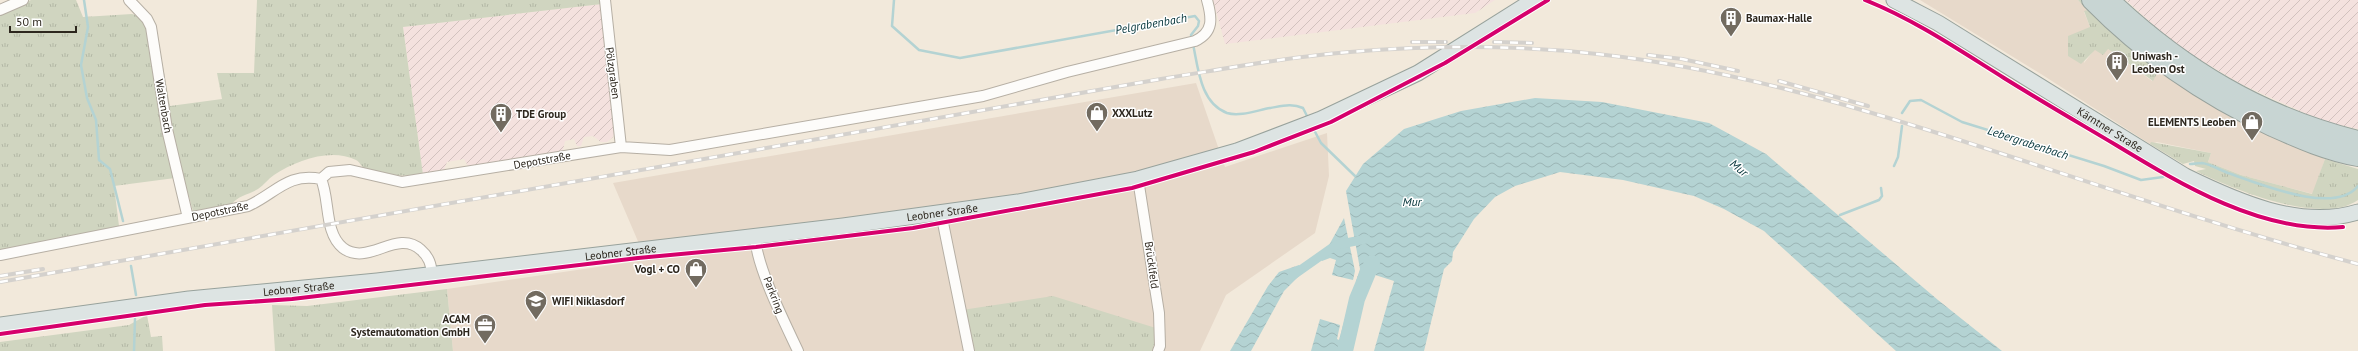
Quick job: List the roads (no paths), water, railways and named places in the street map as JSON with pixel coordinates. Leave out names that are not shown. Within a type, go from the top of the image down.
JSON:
[{"type":"highway","points":[[2091,0],[2153,56],[2191,84],[2236,110],[2287,134],[2357,154]]},
{"type":"highway","points":[[2110,0],[2143,32],[2192,68],[2244,98],[2286,117],[2357,154]]},
{"type":"main road","name":"Leobner Straße","points":[[0,325],[189,299],[432,274],[755,237],[941,213],[1054,196],[1138,179],[1237,151],[1311,123],[1418,73],[1534,0]]},
{"type":"main road","name":"Kärntner Straße","points":[[1894,0],[1938,24],[2184,176],[2221,193],[2267,209],[2298,216],[2341,217],[2358,212]]},
{"type":"street","points":[[0,10],[22,0]]},
{"type":"street","name":"Waltenbach","points":[[129,0],[147,19],[151,27],[167,129],[188,218]]},
{"type":"street","name":"Pölzgraben","points":[[605,0],[621,147]]},
{"type":"street","name":"Depotstraße","points":[[0,254],[248,206],[262,200],[292,179],[309,176],[321,179],[329,172],[350,170],[402,182],[421,180],[621,147],[670,150],[983,96],[1067,72],[1193,42],[1208,32],[1211,14],[1207,0]]},
{"type":"street","points":[[321,179],[325,188],[332,228],[336,239],[342,247],[350,252],[363,253],[406,242],[415,244],[431,262],[432,274]]},
{"type":"street","name":"Brücklfeld","points":[[1138,179],[1159,312],[1160,346],[1158,351]]},
{"type":"street","points":[[941,213],[969,351]]},
{"type":"street","name":"Parkring","points":[[755,237],[756,247],[774,298],[798,351]]},
{"type":"water","name":"Mur","points":[[1535,98],[1602,102],[1709,123],[1766,154],[1938,300],[2002,351],[1896,351],[1764,231],[1724,209],[1694,196],[1623,180],[1560,172],[1515,186],[1495,197],[1474,219],[1453,252],[1452,261],[1444,269],[1424,351],[1374,351],[1394,281],[1372,274],[1369,284],[1356,281],[1360,269],[1346,191],[1363,164],[1404,129],[1461,111]]},
{"type":"water","points":[[1344,218],[1355,271],[1353,280],[1332,275],[1336,260],[1330,258],[1322,261],[1318,255],[1328,247]]},
{"type":"water","points":[[1299,265],[1303,272],[1284,291],[1251,351],[1230,351],[1268,286],[1279,272]]},
{"type":"water","points":[[1353,290],[1366,293],[1352,351],[1311,351],[1320,319],[1340,325],[1337,339],[1339,340]]},
{"type":"waterway","points":[[84,0],[88,27],[81,65],[87,98],[96,120],[99,160],[110,169],[123,221]]},
{"type":"waterway","name":"Pelgrabenbach","points":[[894,0],[892,26],[919,50],[960,58],[1195,16],[1199,21],[1198,26],[1191,35],[1192,39]]},
{"type":"waterway","name":"Pelgrabenbach","points":[[1193,44],[1202,83],[1211,101],[1218,108],[1227,113],[1238,114],[1291,105],[1303,108],[1308,118]]},
{"type":"waterway","name":"Lebergrabenbach","points":[[1902,113],[1910,101],[1921,100],[1962,122],[2104,166],[2141,180],[2163,177]]},
{"type":"waterway","name":"Lebergrabenbach","points":[[1894,166],[1898,157],[1902,126]]},
{"type":"waterway","name":"Pelgrabenbach","points":[[1313,128],[1321,143],[1355,176]]},
{"type":"waterway","name":"Lebergrabenbach","points":[[2190,164],[2202,163],[2276,189],[2314,198],[2332,198],[2347,194],[2358,186]]},
{"type":"waterway","name":"Lebergrabenbach","points":[[1840,215],[1879,200],[1882,196],[1881,188]]},
{"type":"waterway","points":[[1292,276],[1336,245],[1366,239]]},
{"type":"waterway","name":"Mur","points":[[1345,351],[1357,299],[1372,263]]},
{"type":"waterway","points":[[131,266],[136,295]]},
{"type":"waterway","points":[[134,351],[135,319]]},
{"type":"railway","points":[[1412,42],[1446,42]]},
{"type":"railway","points":[[1494,42],[1532,43]]},
{"type":"railway","points":[[0,282],[1232,67],[1326,54],[1443,47],[1536,49],[1597,54],[1645,60],[1741,78],[1835,102],[1882,116],[2262,237],[2358,264]]},
{"type":"railway","points":[[1648,55],[1682,59],[1738,71]]},
{"type":"railway","points":[[1779,81],[1868,106]]},
{"type":"railway","points":[[0,276],[43,269]]},
{"type":"place","name":"Baumax-Halle","points":[[1731,38]]},
{"type":"place","name":"Uniwash - Leoben Ost","points":[[2117,82]]},
{"type":"place","name":"XXXLutz","points":[[1097,132]]},
{"type":"place","name":"TDE Group","points":[[501,134]]},
{"type":"place","name":"ELEMENTS Leoben","points":[[2252,142]]},
{"type":"place","name":"Vogl + CO","points":[[696,288]]},
{"type":"place","name":"WIFI Niklasdorf","points":[[536,320]]},
{"type":"place","name":"ACAM Systemautomation GmbH","points":[[485,344]]}]
